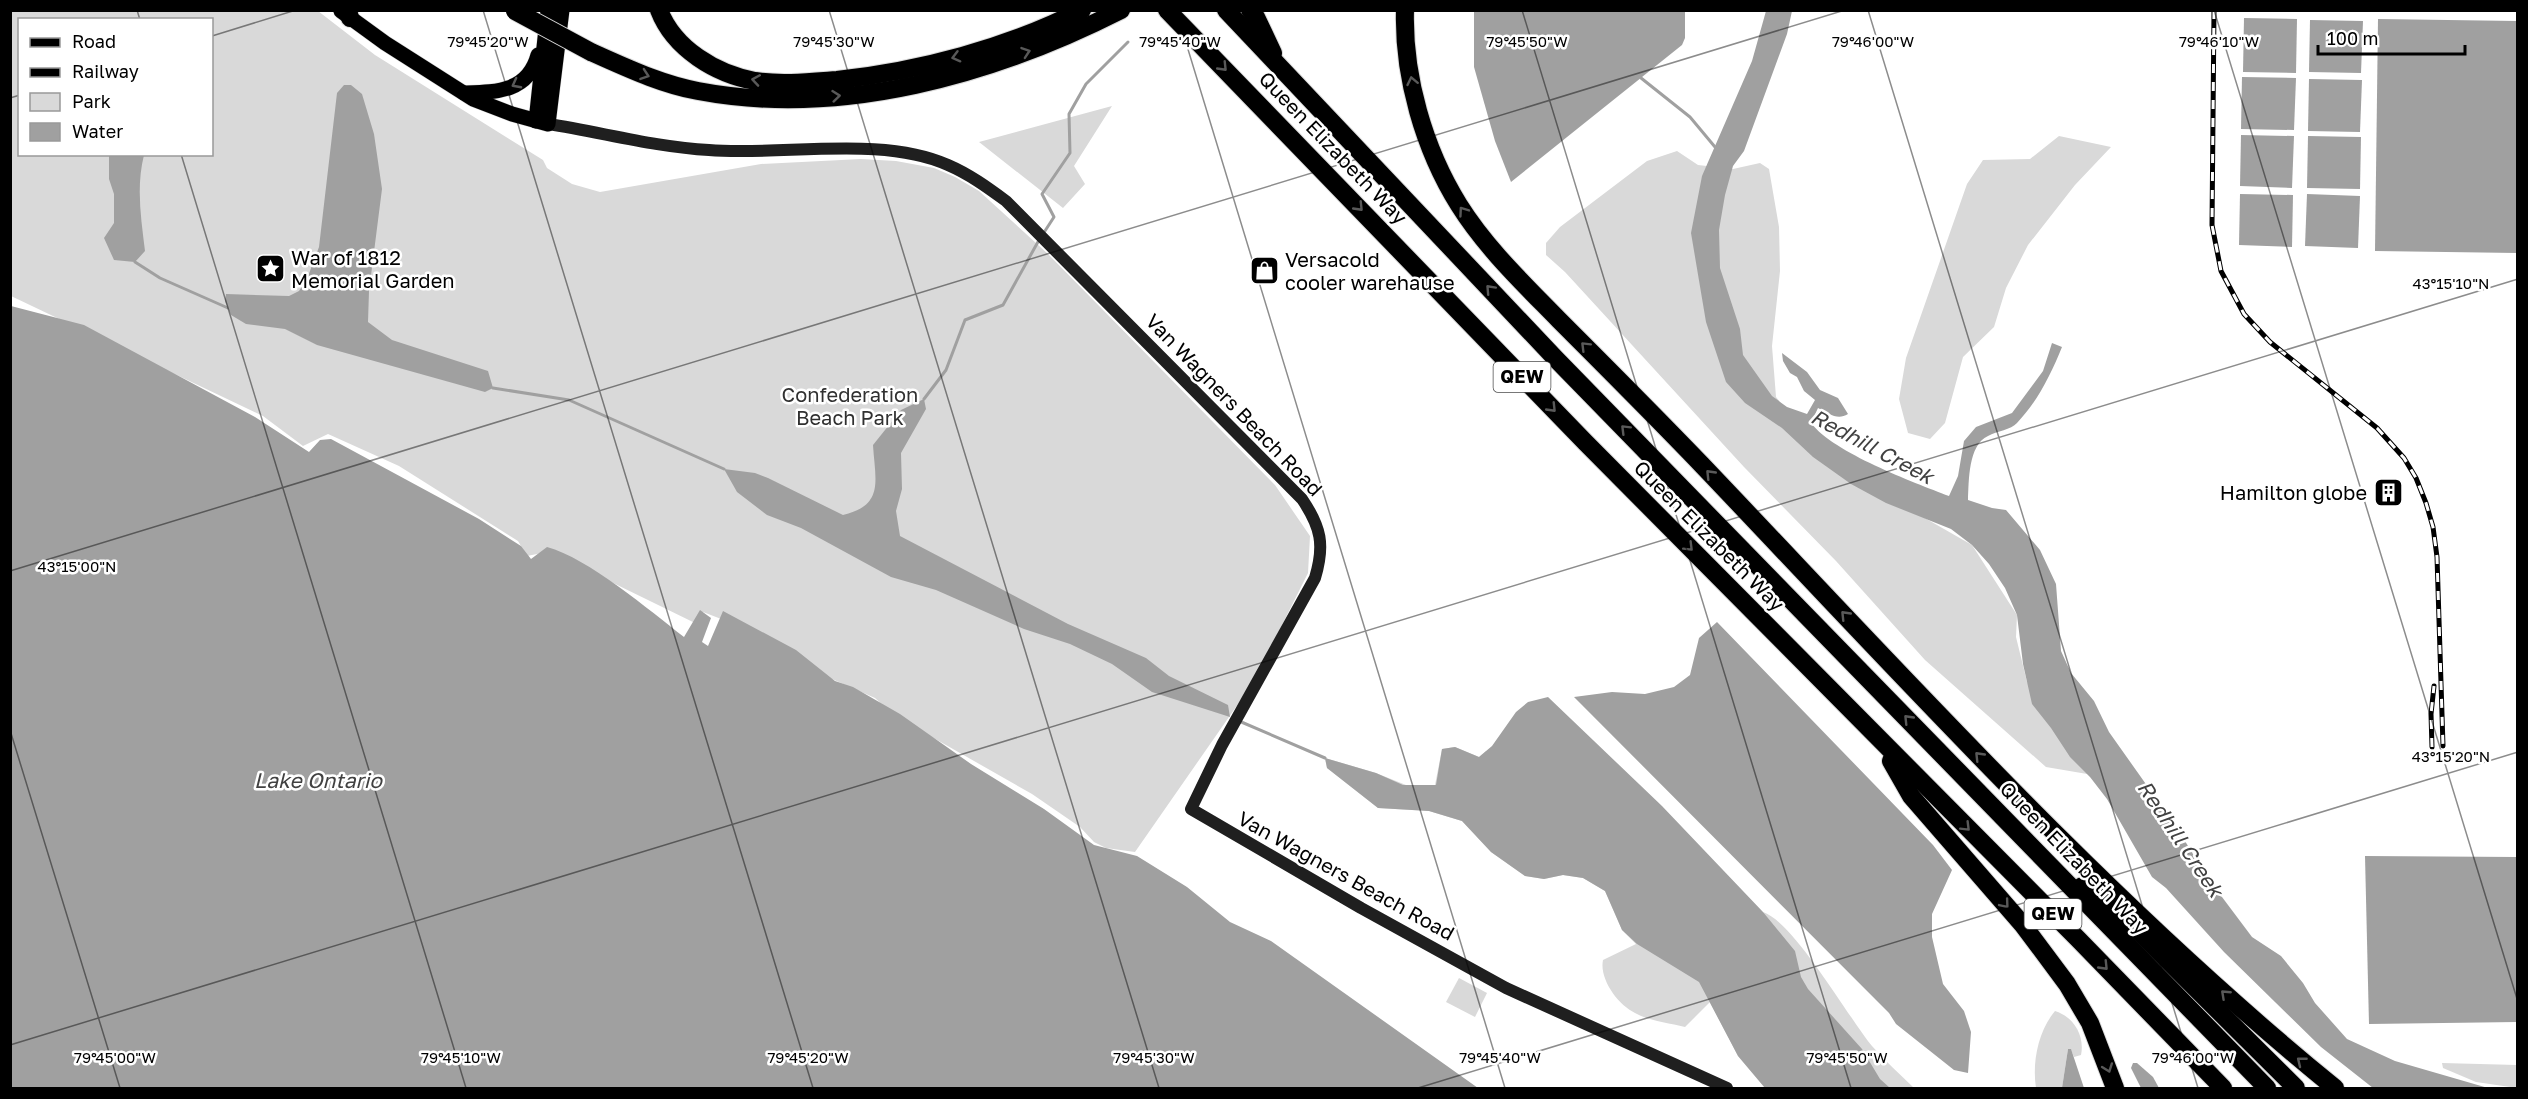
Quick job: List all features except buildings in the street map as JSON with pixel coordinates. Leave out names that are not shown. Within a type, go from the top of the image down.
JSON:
[{"type":"highway","points":[[659,10],[671,31],[701,60],[735,76],[777,83],[868,76],[927,65],[1079,18],[1121,10]]},
{"type":"highway","name":"Queen Elizabeth Way","points":[[1167,10],[1577,434],[1880,742],[2078,939],[2223,1089]]},
{"type":"highway","name":"Queen Elizabeth Way","points":[[1226,10],[1555,358],[2267,1089]]},
{"type":"highway","points":[[1250,10],[1256,17],[1278,66]]},
{"type":"highway","points":[[1405,10],[1404,32],[1411,79],[1427,138],[1457,203],[1498,258],[1671,432],[2039,819],[2268,1034],[2335,1089]]},
{"type":"highway","points":[[514,11],[630,70],[696,91],[734,96],[817,98],[877,91],[967,72],[1046,45],[1079,18]]},
{"type":"highway","points":[[1880,742],[1911,796],[2023,925],[2067,984],[2090,1023],[2115,1089]]},
{"type":"highway","points":[[2055,869],[2112,905],[2296,1089]]},
{"type":"main road","points":[[542,122],[548,10]]},
{"type":"main road","points":[[542,122],[562,10]]},
{"type":"main road","points":[[346,13],[385,43],[463,93],[512,114],[542,122]]},
{"type":"main road","points":[[463,93],[507,89],[528,78],[545,41]]},
{"type":"street","name":"Van Wagners Beach Road","points":[[542,122],[706,150],[771,152],[845,149],[904,152],[947,164],[975,178],[1006,201],[1302,499],[1318,529],[1321,543],[1320,561],[1315,578],[1222,745],[1191,809],[1361,908],[1506,988],[1727,1089]]},
{"type":"green space","name":"Confederation Beach Park","points":[[10,11],[318,11],[375,55],[543,160],[547,168],[572,184],[600,192],[761,164],[861,159],[896,161],[934,168],[955,177],[979,191],[1048,254],[1275,485],[1310,536],[1308,573],[1254,681],[1135,852],[1106,848],[1094,842],[1080,827],[1032,794],[895,716],[875,698],[832,679],[729,622],[703,612],[697,624],[560,557],[547,552],[527,556],[518,541],[399,466],[328,434],[303,446],[263,416],[11,296]]},
{"type":"green space","points":[[1112,106],[1074,166],[1085,184],[1063,208],[979,142]]},
{"type":"green space","points":[[2059,136],[2111,147],[2075,185],[2028,245],[2006,288],[1994,327],[1963,357],[1945,423],[1930,439],[1908,433],[1899,399],[1906,358],[1967,184],[1983,160],[2030,159]]},
{"type":"green space","points":[[1677,151],[1698,165],[1733,169],[1760,163],[1769,169],[1779,227],[1780,271],[1772,346],[1776,397],[1812,443],[1874,489],[1972,545],[2017,615],[2016,637],[2027,682],[2093,775],[2046,767],[1925,660],[1836,561],[1744,467],[1565,272],[1546,255],[1546,243],[1560,227],[1647,161]]},
{"type":"green space","points":[[1455,747],[1479,757],[1486,751],[1586,864],[1680,945],[1765,1088],[1738,1056],[1710,1002],[1685,1027],[1641,1016],[1616,998],[1604,975],[1603,960],[1636,944],[1622,930],[1605,891],[1583,878],[1563,875],[1544,879],[1525,876],[1491,852],[1462,821],[1429,811],[1378,808],[1327,768],[1325,758],[1376,773],[1406,785],[1435,785],[1442,749]]},
{"type":"green space","points":[[1763,912],[1776,919],[1790,933],[1872,1046],[1914,1088],[1846,1088]]},
{"type":"green space","points":[[1459,978],[1487,993],[1475,1017],[1446,1002]]},
{"type":"green space","points":[[2055,1011],[2068,1018],[2077,1028],[2080,1034],[2081,1055],[2074,1057],[2068,1049],[2062,1088],[2036,1088],[2035,1068],[2040,1038]]},
{"type":"green space","points":[[2442,1063],[2517,1065],[2517,1088],[2476,1082],[2443,1068]]},
{"type":"water","points":[[1474,11],[1685,11],[1685,38],[1682,45],[1511,182],[1495,141],[1474,67]]},
{"type":"water","name":"Redhill Creek","points":[[1766,11],[1792,11],[1787,34],[1744,151],[1733,166],[1719,230],[1720,268],[1740,329],[1743,355],[1772,396],[1787,407],[1807,414],[1815,400],[1804,391],[1797,377],[1790,373],[1783,361],[1782,353],[1807,372],[1820,390],[1838,398],[1848,414],[1840,417],[1818,408],[1811,423],[1822,434],[1875,466],[1949,496],[1958,476],[1964,441],[1976,427],[2012,413],[2043,371],[2052,343],[2062,347],[2043,387],[2025,415],[2008,429],[1988,436],[1977,447],[1969,474],[1968,500],[2006,510],[2040,550],[2056,584],[2061,651],[2071,673],[2094,701],[2109,732],[2177,828],[2207,877],[2252,937],[2281,956],[2303,983],[2315,1003],[2347,1039],[2395,1061],[2488,1088],[2373,1088],[2321,1047],[2224,952],[2166,888],[2152,877],[2107,799],[2070,757],[2032,704],[2023,664],[2017,615],[2005,588],[1989,564],[1972,545],[1951,529],[1886,503],[1851,484],[1813,457],[1782,428],[1745,403],[1726,382],[1706,322],[1691,233],[1702,176],[1752,61]]},
{"type":"water","points":[[2244,18],[2297,19],[2296,73],[2243,72]]},
{"type":"water","points":[[2378,19],[2517,21],[2517,253],[2375,251]]},
{"type":"water","points":[[2310,20],[2363,21],[2361,73],[2309,72]]},
{"type":"water","points":[[2242,77],[2296,78],[2294,130],[2241,129]]},
{"type":"water","points":[[2309,79],[2362,80],[2360,132],[2308,131]]},
{"type":"water","points":[[344,85],[351,85],[362,94],[374,134],[382,189],[369,291],[368,322],[392,340],[488,371],[493,388],[485,392],[317,345],[285,329],[246,324],[231,315],[225,301],[226,294],[289,296],[299,291],[307,279],[319,247],[337,93]]},
{"type":"water","points":[[2241,135],[2294,136],[2292,188],[2240,186]]},
{"type":"water","points":[[2308,136],[2361,137],[2360,189],[2307,188]]},
{"type":"water","points":[[109,156],[144,156],[140,191],[145,251],[135,262],[114,260],[104,238],[114,223],[114,194],[109,179]]},
{"type":"water","points":[[2240,194],[2293,195],[2292,247],[2239,245]]},
{"type":"water","points":[[2307,194],[2360,196],[2358,248],[2305,246]]},
{"type":"water","name":"Lake Ontario","points":[[11,306],[84,325],[255,417],[309,452],[320,440],[331,439],[479,519],[521,546],[531,559],[547,547],[563,553],[618,586],[684,637],[700,610],[711,618],[702,642],[708,646],[723,611],[796,650],[835,681],[853,687],[900,714],[971,764],[1044,809],[1094,845],[1137,856],[1187,887],[1230,922],[1271,941],[1478,1088],[11,1088]]},
{"type":"water","points":[[924,399],[926,409],[901,453],[902,489],[896,511],[900,536],[1068,624],[1146,658],[1169,676],[1228,705],[1230,717],[1152,692],[1112,664],[1070,644],[1024,629],[936,590],[891,577],[801,528],[767,515],[737,492],[724,469],[755,473],[768,478],[843,515],[856,511],[866,505],[874,489],[873,445],[901,410]]},
{"type":"water","points":[[1717,622],[1933,845],[1952,870],[1932,914],[1932,937],[1943,984],[1964,1011],[1971,1032],[1968,1073],[1954,1070],[1896,1024],[1889,1013],[1574,697],[1612,692],[1645,694],[1674,687],[1690,675],[1699,638]]},
{"type":"water","points":[[1548,697],[1662,806],[1763,912],[1795,951],[1801,977],[1808,989],[1862,1049],[1880,1079],[1890,1088],[1765,1088],[1738,1056],[1699,982],[1637,944],[1622,930],[1605,891],[1583,878],[1563,875],[1544,879],[1525,876],[1491,852],[1462,821],[1429,811],[1378,808],[1327,768],[1325,758],[1376,773],[1403,785],[1436,785],[1442,749],[1455,747],[1479,757],[1492,746],[1516,712],[1528,702]]},
{"type":"water","points":[[2365,856],[2517,857],[2517,1022],[2369,1024]]},
{"type":"water","points":[[2068,1049],[2071,1049],[2084,1088],[2062,1088]]},
{"type":"water","points":[[2133,1063],[2137,1063],[2153,1077],[2159,1088],[2141,1088],[2131,1068]]},
{"type":"waterway","points":[[1043,234],[1054,217],[1042,194],[1070,153],[1069,114],[1086,84],[1128,42]]},
{"type":"waterway","points":[[1641,78],[1690,117],[1715,147]]},
{"type":"waterway","points":[[924,399],[946,370],[965,320],[1003,305],[1039,240]]},
{"type":"waterway","points":[[135,262],[160,278],[228,308]]},
{"type":"waterway","points":[[493,388],[569,400],[724,469]]},
{"type":"waterway","points":[[1239,721],[1325,758]]},
{"type":"railway","points":[[2214,10],[2212,225],[2221,271],[2244,314],[2270,342],[2377,428],[2404,458],[2416,478],[2433,527],[2437,557],[2443,746]]},
{"type":"railway","points":[[2432,747],[2431,714],[2434,686]]},
{"type":"place","name":"War of 1812 Memorial Garden","points":[[270,269]]},
{"type":"place","name":"Versacold cooler warehause","points":[[1264,271]]},
{"type":"place","name":"Hamilton globe","points":[[2388,493]]}]
